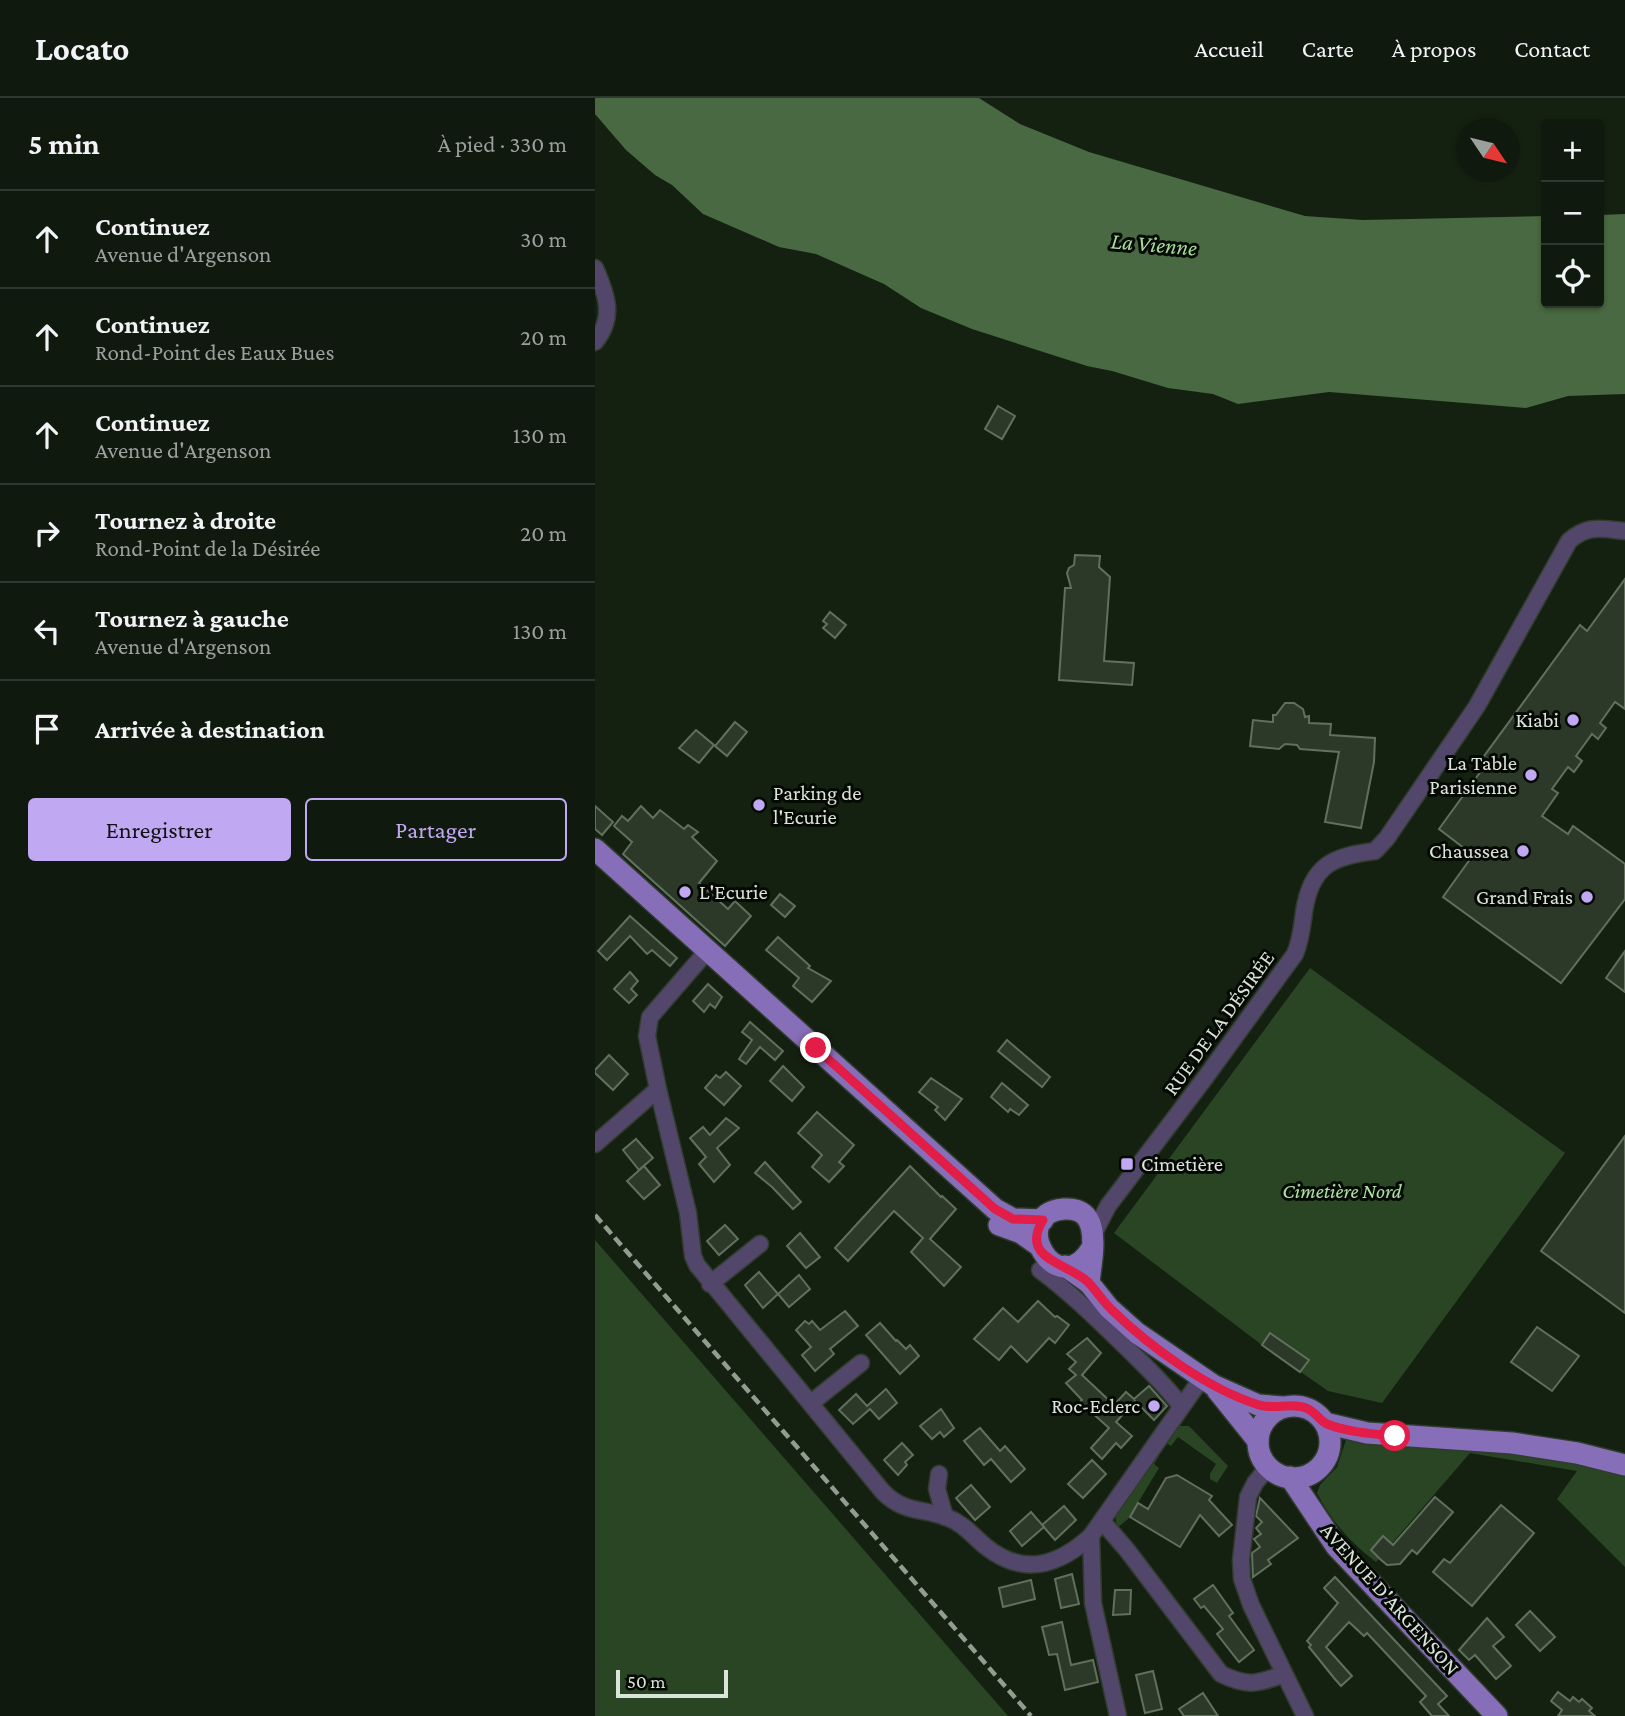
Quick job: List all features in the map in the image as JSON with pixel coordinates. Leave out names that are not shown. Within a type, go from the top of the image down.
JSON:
[{"type":"main road","points":[[595,849],[700,951],[988,1217],[1021,1233],[1038,1245],[1048,1260],[1065,1266],[1089,1283],[1125,1323],[1159,1350],[1208,1382],[1258,1405],[1307,1408],[1325,1423],[1367,1433],[1512,1443],[1625,1457]]},
{"type":"main road","points":[[595,865],[700,951],[995,1209],[1013,1219],[1043,1220]]},
{"type":"main road","points":[[1038,1245],[1038,1232],[1043,1220],[1058,1210],[1076,1211],[1086,1217],[1093,1240],[1089,1283]]},
{"type":"main road","points":[[1065,1266],[1081,1261],[1093,1240]]},
{"type":"main road","points":[[1208,1382],[1258,1441]]},
{"type":"main road","points":[[1283,1407],[1268,1416],[1262,1424],[1258,1441],[1262,1460],[1278,1474],[1290,1477],[1309,1474],[1324,1461],[1329,1442],[1325,1423]]},
{"type":"main road","points":[[1577,1453],[1625,1465]]},
{"type":"main road","name":"AVENUE D'ARGENSON","points":[[1290,1477],[1336,1546],[1497,1716]]},
{"type":"street","points":[[595,268],[604,288],[610,314],[603,333],[595,342]]},
{"type":"street","name":"RUE DE LA DÉSIRÉE","points":[[1093,1240],[1108,1206],[1295,954],[1305,907],[1320,871],[1336,858],[1375,851],[1387,838],[1477,706],[1569,541],[1588,529],[1625,531]]},
{"type":"street","points":[[700,951],[650,1017],[647,1036],[688,1213],[693,1256],[711,1284],[890,1499],[908,1509],[945,1517],[965,1526],[986,1546],[1007,1560],[1033,1565],[1054,1562],[1073,1552],[1091,1536],[1181,1406],[1208,1382]]},
{"type":"street","points":[[595,1144],[658,1089]]},
{"type":"street","points":[[1076,1211],[1108,1206]]},
{"type":"street","points":[[711,1284],[759,1244]]},
{"type":"street","points":[[1040,1270],[1098,1320],[1167,1387],[1181,1406]]},
{"type":"street","points":[[811,1403],[861,1363]]},
{"type":"street","points":[[1268,1467],[1248,1497],[1241,1570],[1251,1605],[1305,1716]]},
{"type":"street","points":[[939,1474],[937,1489],[945,1517]]},
{"type":"street","points":[[1102,1521],[1221,1674],[1238,1683],[1257,1684],[1285,1674]]},
{"type":"street","points":[[1091,1536],[1093,1603],[1118,1716]]},
{"type":"green space","name":"Cimetière Nord","points":[[1310,968],[1565,1153],[1382,1403],[1328,1391],[1262,1345],[1114,1233]]},
{"type":"green space","points":[[595,1240],[1008,1716],[595,1716]]},
{"type":"green space","points":[[1174,1426],[1189,1426],[1228,1466],[1217,1483],[1210,1479],[1216,1464],[1178,1437],[1171,1446],[1165,1442]]},
{"type":"green space","points":[[1346,1440],[1485,1451],[1625,1472],[1625,1567],[1557,1499],[1577,1471],[1470,1453],[1376,1562],[1342,1531],[1317,1493],[1320,1485],[1337,1467]]},
{"type":"green space","points":[[1155,1454],[1159,1456],[1154,1464],[1159,1468],[1128,1519],[1117,1528],[1115,1513]]},
{"type":"water","name":"La Vienne","points":[[595,98],[979,98],[1020,124],[1089,152],[1305,216],[1363,220],[1541,216],[1541,308],[1604,308],[1604,215],[1625,214],[1625,394],[1568,396],[1526,408],[1329,392],[1238,404],[1213,394],[1168,388],[1087,366],[972,329],[921,308],[884,284],[816,254],[779,247],[703,214],[672,185],[655,175],[626,150],[595,114]]},
{"type":"building","points":[[998,406],[1015,416],[1002,439],[985,429]]},
{"type":"building","points":[[1075,555],[1100,556],[1099,567],[1110,577],[1104,661],[1134,663],[1132,685],[1059,680],[1065,588],[1071,588],[1067,573],[1074,565]]},
{"type":"building","points":[[1625,579],[1625,709],[1615,702],[1600,723],[1606,728],[1598,739],[1592,734],[1576,756],[1582,761],[1574,772],[1568,767],[1552,789],[1558,793],[1542,816],[1568,834],[1573,826],[1625,864],[1625,899],[1561,983],[1443,897],[1473,855],[1439,829],[1481,771],[1476,767],[1580,625],[1587,631]]},
{"type":"building","points":[[830,612],[846,625],[835,638],[823,628],[827,624],[823,621]]},
{"type":"building","points":[[1285,703],[1294,703],[1303,709],[1305,717],[1309,716],[1309,723],[1331,724],[1330,735],[1375,738],[1374,762],[1361,828],[1325,822],[1339,752],[1300,749],[1297,745],[1285,744],[1279,749],[1250,746],[1253,720],[1273,722],[1273,715],[1276,715]]},
{"type":"building","points":[[735,722],[747,732],[727,756],[715,746]]},
{"type":"building","points":[[696,730],[714,745],[699,763],[679,748]]},
{"type":"building","points":[[595,806],[613,822],[602,835],[595,829]]},
{"type":"building","points":[[641,806],[653,818],[660,810],[684,829],[688,825],[698,832],[692,837],[717,861],[699,883],[728,909],[735,901],[751,916],[725,946],[623,854],[632,842],[614,826],[622,816],[628,821]]},
{"type":"building","points":[[780,894],[795,906],[785,917],[771,905]]},
{"type":"building","points":[[630,916],[677,958],[670,966],[652,950],[647,954],[630,936],[607,960],[598,951]]},
{"type":"building","points":[[778,937],[810,966],[808,968],[831,981],[812,1002],[793,986],[799,978],[766,950]]},
{"type":"building","points":[[1625,951],[1625,992],[1606,978]]},
{"type":"building","points":[[630,972],[638,981],[631,989],[637,995],[629,1003],[614,989]]},
{"type":"building","points":[[708,984],[722,997],[715,1008],[710,1004],[704,1012],[693,1001]]},
{"type":"building","points":[[750,1022],[783,1051],[775,1060],[760,1047],[746,1064],[739,1059],[752,1040],[742,1032]]},
{"type":"building","points":[[1007,1040],[1050,1077],[1042,1087],[998,1051]]},
{"type":"building","points":[[609,1055],[628,1074],[613,1090],[595,1073]]},
{"type":"building","points":[[783,1066],[804,1087],[792,1101],[770,1081]]},
{"type":"building","points":[[726,1072],[741,1086],[724,1105],[705,1088],[716,1075],[720,1078]]},
{"type":"building","points":[[931,1078],[962,1099],[945,1120],[935,1110],[938,1107],[919,1092]]},
{"type":"building","points":[[1002,1083],[1028,1105],[1019,1115],[1010,1109],[1008,1112],[991,1097]]},
{"type":"building","points":[[817,1112],[854,1145],[839,1162],[844,1166],[829,1182],[812,1167],[822,1155],[798,1133]]},
{"type":"building","points":[[726,1118],[739,1128],[717,1148],[730,1165],[714,1182],[699,1164],[706,1157],[690,1138],[703,1127],[710,1135]]},
{"type":"building","points":[[1625,1136],[1625,1313],[1541,1251]]},
{"type":"building","points":[[636,1139],[653,1158],[639,1170],[623,1150]]},
{"type":"building","points":[[765,1162],[801,1202],[793,1209],[755,1173]]},
{"type":"building","points":[[644,1166],[660,1185],[644,1199],[627,1181]]},
{"type":"building","points":[[910,1166],[956,1209],[930,1239],[961,1267],[944,1286],[911,1252],[923,1238],[894,1211],[848,1261],[835,1248]]},
{"type":"building","points":[[725,1225],[738,1239],[719,1255],[707,1241]]},
{"type":"building","points":[[800,1233],[820,1257],[806,1268],[787,1246]]},
{"type":"building","points":[[759,1272],[778,1294],[763,1308],[745,1285]]},
{"type":"building","points":[[799,1275],[810,1289],[789,1307],[778,1294]]},
{"type":"building","points":[[1038,1301],[1055,1317],[1069,1325],[1055,1343],[1049,1338],[1027,1362],[1011,1346],[999,1360],[974,1339],[1003,1308],[1018,1322]]},
{"type":"building","points":[[845,1311],[858,1326],[830,1349],[834,1354],[815,1371],[802,1355],[811,1347],[796,1330],[805,1321],[809,1324],[812,1321],[820,1330]]},
{"type":"building","points":[[880,1323],[896,1341],[906,1349],[910,1345],[919,1356],[900,1374],[866,1335]]},
{"type":"building","points":[[1537,1327],[1579,1356],[1552,1391],[1511,1362]]},
{"type":"building","points":[[1270,1333],[1309,1360],[1300,1372],[1262,1345]]},
{"type":"building","points":[[1087,1338],[1101,1353],[1082,1375],[1114,1405],[1126,1392],[1134,1399],[1149,1386],[1167,1406],[1154,1420],[1135,1401],[1116,1422],[1132,1436],[1121,1448],[1116,1443],[1102,1459],[1091,1448],[1109,1428],[1080,1402],[1082,1400],[1066,1383],[1076,1375],[1069,1369],[1076,1362],[1067,1354]]},
{"type":"building","points":[[886,1389],[897,1403],[879,1419],[870,1409],[853,1424],[839,1410],[856,1394],[867,1406]]},
{"type":"building","points":[[941,1409],[954,1428],[944,1437],[940,1432],[932,1439],[920,1426]]},
{"type":"building","points":[[980,1428],[1000,1451],[1005,1446],[1025,1469],[1011,1482],[991,1459],[984,1465],[964,1441]]},
{"type":"building","points":[[902,1443],[913,1455],[905,1462],[907,1465],[898,1475],[884,1460]]},
{"type":"building","points":[[1092,1460],[1106,1474],[1083,1498],[1068,1484]]},
{"type":"building","points":[[1177,1475],[1212,1496],[1209,1500],[1232,1525],[1219,1536],[1200,1515],[1180,1547],[1130,1517],[1138,1503],[1148,1509],[1166,1478]]},
{"type":"building","points":[[971,1485],[990,1507],[975,1520],[956,1498]]},
{"type":"building","points":[[1435,1497],[1453,1512],[1417,1554],[1412,1550],[1400,1564],[1387,1565],[1371,1550],[1383,1536],[1393,1545]]},
{"type":"building","points":[[1260,1498],[1298,1538],[1268,1560],[1271,1564],[1253,1577],[1252,1553],[1260,1547],[1254,1539],[1261,1534],[1256,1528],[1262,1522],[1256,1516]]},
{"type":"building","points":[[1501,1505],[1534,1533],[1472,1606],[1433,1572],[1444,1559],[1450,1563]]},
{"type":"building","points":[[1064,1506],[1076,1520],[1055,1540],[1042,1525]]},
{"type":"building","points":[[1031,1512],[1044,1527],[1022,1546],[1010,1531]]},
{"type":"building","points":[[1072,1574],[1079,1604],[1061,1608],[1055,1579]]},
{"type":"building","points":[[1335,1577],[1447,1696],[1438,1704],[1449,1716],[1432,1716],[1420,1702],[1426,1696],[1367,1633],[1364,1636],[1349,1622],[1326,1647],[1352,1676],[1341,1686],[1334,1678],[1307,1641],[1338,1603],[1324,1588]]},
{"type":"building","points":[[1031,1580],[1035,1599],[1003,1607],[999,1588]]},
{"type":"building","points":[[1213,1585],[1233,1613],[1229,1616],[1254,1650],[1239,1662],[1217,1634],[1223,1629],[1204,1606],[1201,1608],[1194,1599]]},
{"type":"building","points":[[1115,1590],[1131,1590],[1130,1614],[1113,1615]]},
{"type":"building","points":[[1530,1611],[1555,1637],[1540,1651],[1516,1625]]},
{"type":"building","points":[[1487,1618],[1504,1637],[1493,1646],[1511,1666],[1496,1679],[1475,1655],[1469,1660],[1459,1650]]},
{"type":"building","points":[[1062,1622],[1071,1665],[1093,1660],[1098,1682],[1065,1690],[1057,1654],[1049,1655],[1042,1627]]},
{"type":"building","points":[[1153,1671],[1162,1709],[1145,1713],[1136,1675]]},
{"type":"building","points":[[1558,1692],[1570,1701],[1573,1697],[1579,1702],[1582,1699],[1592,1708],[1589,1711],[1595,1716],[1558,1716],[1562,1710],[1551,1701]]},
{"type":"building","points":[[1203,1693],[1218,1716],[1184,1716],[1179,1709]]},
{"type":"railway","points":[[595,1215],[1031,1716]]},
{"type":"place","name":"Kiabi","points":[[1573,720]]},
{"type":"place","name":"La Table Parisienne","points":[[1531,775]]},
{"type":"place","name":"Parking de l'Ecurie","points":[[759,805]]},
{"type":"place","name":"Chaussea","points":[[1523,851]]},
{"type":"place","name":"L'Ecurie","points":[[685,892]]},
{"type":"place","name":"Grand Frais","points":[[1587,897]]},
{"type":"place","name":"Cimetière","points":[[1127,1164]]},
{"type":"place","name":"Roc-Eclerc","points":[[1154,1406]]},
{"type":"route","points":[[816,1048],[995,1209],[1013,1219],[1043,1220],[1037,1239],[1044,1256],[1053,1263],[1065,1266],[1089,1283],[1109,1308],[1159,1350],[1213,1385],[1258,1405],[1299,1406],[1314,1412],[1325,1423],[1367,1433],[1395,1436]]}]
